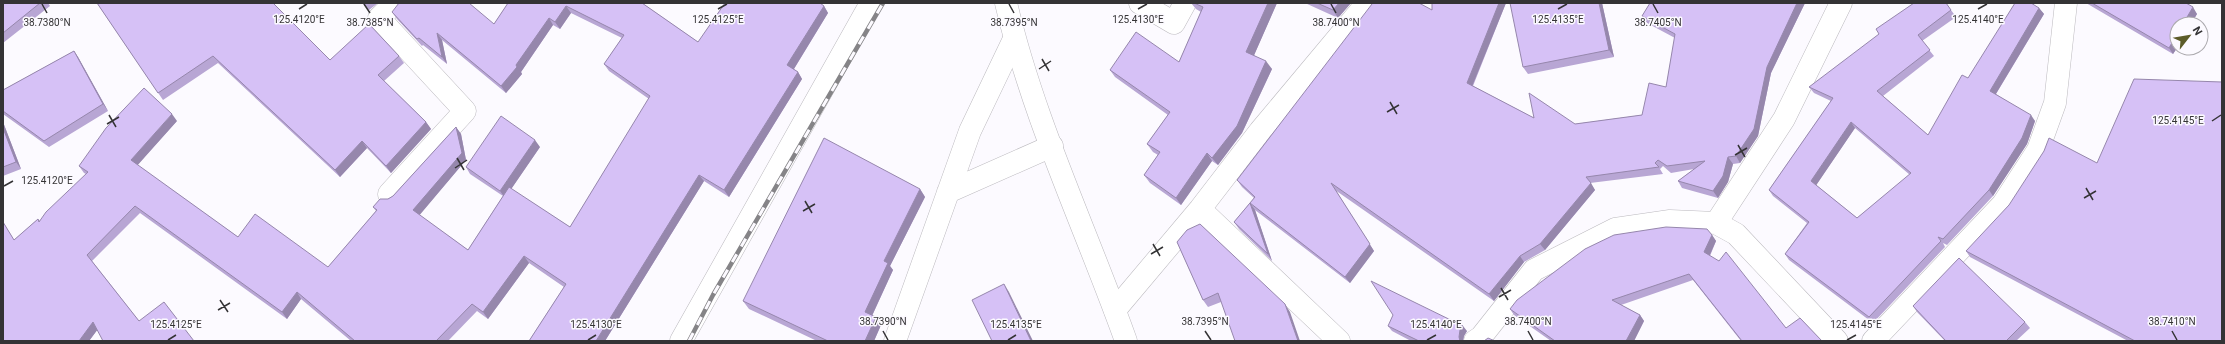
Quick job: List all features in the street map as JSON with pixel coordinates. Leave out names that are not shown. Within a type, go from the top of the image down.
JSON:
[{"type":"street","points":[[389,194],[465,111],[379,18],[395,3]]},
{"type":"street","points":[[681,341],[871,3]]},
{"type":"street","points":[[1006,3],[1014,39],[1052,146],[1126,341]]},
{"type":"street","points":[[1140,3],[1174,23],[1185,3]]},
{"type":"street","points":[[1115,310],[1200,209],[1260,131],[1368,3]]},
{"type":"street","points":[[1716,223],[1784,118],[1841,3]]},
{"type":"street","points":[[1874,341],[2003,204],[2038,150],[2054,103],[2066,3]]},
{"type":"street","points":[[895,341],[970,131],[1014,39]]},
{"type":"street","points":[[948,192],[1052,146]]},
{"type":"street","points":[[1200,209],[1339,341]]},
{"type":"street","points":[[1476,341],[1481,337],[1534,270],[1615,229],[1670,221],[1716,223],[1736,234],[1836,341]]},
{"type":"building","points":[[3,3],[40,3],[3,33]]},
{"type":"building","points":[[97,3],[273,3],[330,60],[369,24],[399,56],[378,75],[426,122],[386,166],[362,141],[335,170],[213,56],[158,93]]},
{"type":"building","points":[[399,3],[469,3],[494,24],[508,3],[642,3],[698,42],[725,3],[820,3],[824,6],[787,65],[798,72],[724,190],[699,175],[596,341],[529,341],[566,284],[524,256],[483,312],[472,304],[436,341],[355,341],[297,292],[282,312],[135,206],[87,255],[139,321],[164,302],[194,341],[103,341],[93,322],[79,341],[3,341],[3,222],[14,240],[38,219],[39,222],[46,212],[88,172],[79,166],[106,128],[144,88],[172,114],[131,160],[238,237],[255,214],[328,267],[377,210],[373,207],[380,199],[388,199],[393,196],[456,127],[462,153],[413,210],[468,250],[509,187],[570,227],[650,96],[604,64],[624,35],[566,6],[555,22],[549,18],[516,65],[517,67],[501,86],[437,33],[442,57],[419,38],[417,39],[392,12]]},
{"type":"building","points":[[1194,3],[1268,3],[1246,52],[1266,61],[1237,126],[1212,158],[1207,153],[1176,198],[1144,175],[1160,152],[1147,144],[1170,112],[1110,70],[1136,32],[1179,62],[1203,7]]},
{"type":"building","points":[[1317,3],[1339,3],[1333,10]]},
{"type":"building","points":[[1373,3],[1419,3],[1432,10],[1432,3],[1499,3],[1467,83],[1534,118],[1529,93],[1575,124],[1642,115],[1649,83],[1666,87],[1675,34],[1642,16],[1650,3],[1797,3],[1767,67],[1754,129],[1736,156],[1728,157],[1723,176],[1713,191],[1678,181],[1705,161],[1667,166],[1658,160],[1655,163],[1659,167],[1586,177],[1591,183],[1540,244],[1520,256],[1489,294],[1331,183],[1370,244],[1345,277],[1250,203],[1268,254],[1234,222],[1255,197],[1237,180]]},
{"type":"building","points":[[1510,3],[1599,3],[1609,50],[1523,67]]},
{"type":"building","points":[[1914,3],[1946,3],[1951,10],[1918,35],[1930,50],[1877,91],[1928,135],[1962,75],[1968,78],[2015,3],[2031,3],[2039,8],[1990,91],[2031,115],[2022,138],[1989,190],[1943,239],[1938,237],[1941,241],[1869,317],[1785,254],[1809,222],[1769,190],[1833,98],[1809,87],[1879,34],[1876,29]],"holes":[[[1851,122],[1911,173],[1857,218],[1811,181]]]},
{"type":"building","points":[[2092,3],[2186,3],[2193,7],[2188,16],[2169,16],[2169,48]]},
{"type":"building","points":[[74,51],[103,104],[44,141],[3,111],[3,90]]},
{"type":"building","points":[[2134,79],[2222,82],[2221,341],[2135,341],[1966,251],[2009,205],[2044,151],[2049,138],[2097,163]]},
{"type":"building","points":[[501,116],[535,140],[500,191],[466,167]]},
{"type":"building","points":[[3,128],[16,162],[3,167]]},
{"type":"building","points":[[824,138],[920,189],[884,261],[888,263],[865,312],[876,317],[865,341],[828,341],[743,301]]},
{"type":"building","points":[[1200,224],[1285,304],[1298,341],[1235,341],[1218,293],[1203,300],[1177,242],[1187,230]]},
{"type":"building","points":[[1666,227],[1707,229],[1712,235],[1704,252],[1719,261],[1726,252],[1786,328],[1800,318],[1822,341],[1742,341],[1689,274],[1612,300],[1640,315],[1626,341],[1555,341],[1510,309],[1517,300],[1585,249],[1614,235]]},
{"type":"building","points":[[1959,258],[2025,322],[2006,341],[1946,341],[1913,306]]},
{"type":"building","points":[[1371,281],[1463,326],[1460,330],[1460,341],[1419,341],[1388,326],[1393,315]]},
{"type":"building","points":[[1004,284],[1031,341],[992,341],[972,300]]},
{"type":"building","points":[[1488,338],[1495,341],[1484,341]]},
{"type":"railway","points":[[689,341],[713,295],[883,3]]}]
